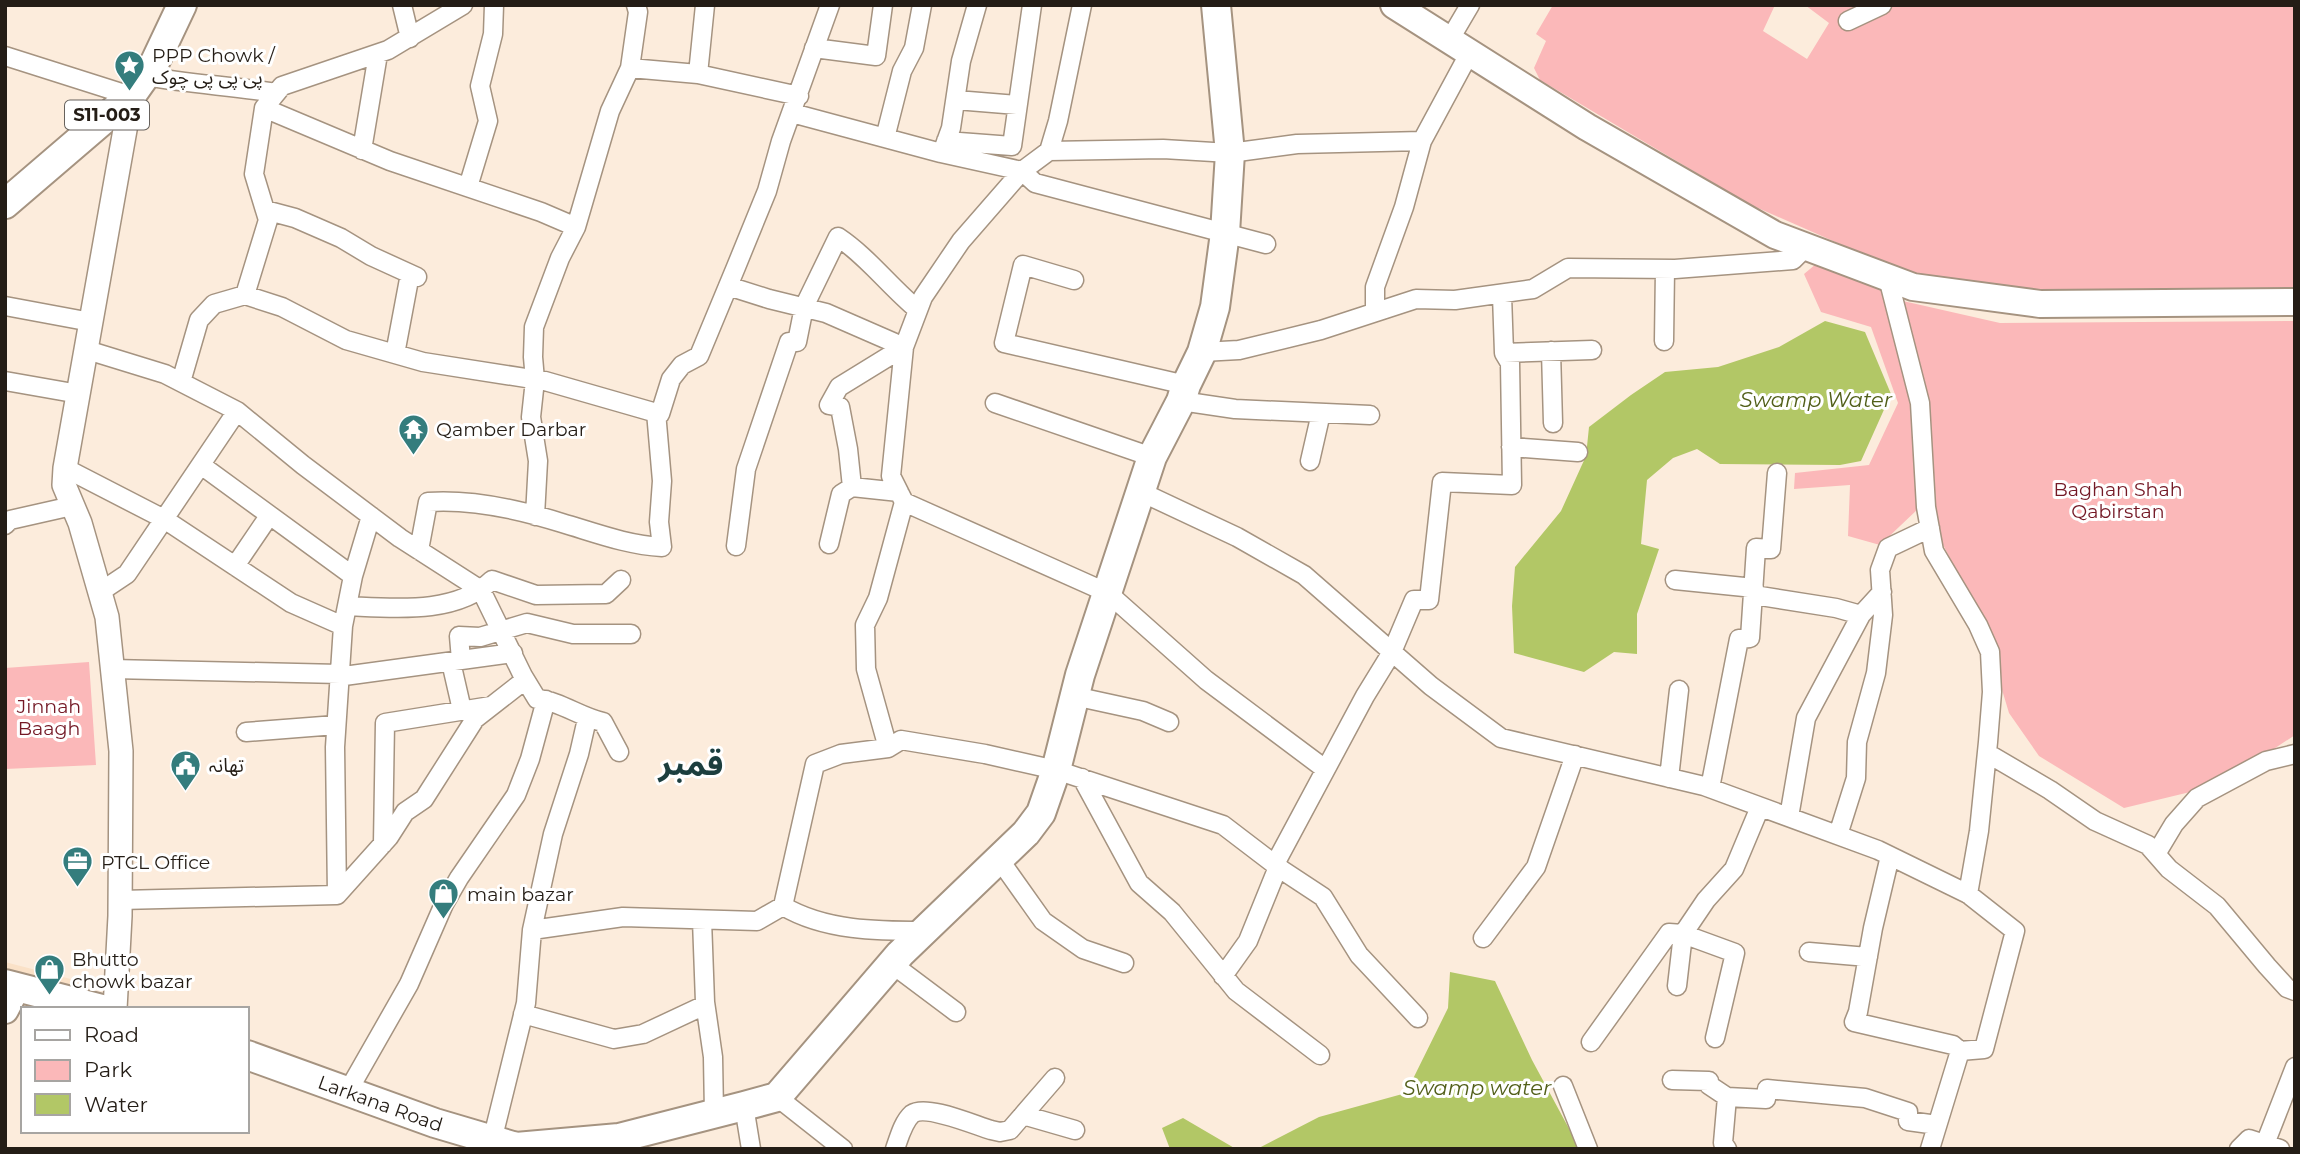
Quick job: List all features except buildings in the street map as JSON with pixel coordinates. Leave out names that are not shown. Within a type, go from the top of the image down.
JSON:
[{"type":"main road","name":"S11-003","points":[[5,204],[138,86],[155,62],[182,5]]},
{"type":"main road","points":[[503,1147],[619,1138],[777,1097],[892,964],[1026,833],[1069,774],[1074,696],[1152,457],[1202,352],[1215,307],[1225,233],[1230,153],[1216,5]]},
{"type":"main road","points":[[1394,5],[1587,127],[1775,235],[1913,287],[2039,303],[2295,302]]},
{"type":"main road","points":[[9,993],[91,1007]]},
{"type":"main road","name":"Larkana Road","points":[[248,1055],[503,1147]]},
{"type":"street","points":[[402,5],[410,38]]},
{"type":"street","points":[[245,295],[268,220],[254,174],[264,108],[282,86],[378,54],[410,38],[463,5]]},
{"type":"street","points":[[468,187],[488,121],[480,86],[493,34],[494,5]]},
{"type":"street","points":[[535,516],[538,461],[531,417],[535,380],[534,327],[560,258],[576,227],[610,111],[630,68],[638,12],[636,5]]},
{"type":"street","points":[[698,74],[705,5]]},
{"type":"street","points":[[181,382],[199,320],[214,304],[245,295],[282,307],[345,340],[395,355],[535,380],[660,414],[671,379],[682,365],[699,356],[767,191],[781,141],[830,5]]},
{"type":"street","points":[[814,48],[876,55],[883,5]]},
{"type":"street","points":[[885,138],[902,71],[914,48],[922,5]]},
{"type":"street","points":[[944,147],[957,100],[961,61],[977,5]]},
{"type":"street","points":[[944,147],[1012,146],[1032,5]]},
{"type":"street","points":[[1049,151],[1058,121],[1082,5]]},
{"type":"street","points":[[1376,311],[1375,288],[1404,207],[1422,141],[1460,46],[1470,5]]},
{"type":"street","points":[[1848,21],[1882,5]]},
{"type":"street","points":[[362,150],[378,54]]},
{"type":"street","points":[[5,56],[138,86],[190,84],[276,93]]},
{"type":"street","points":[[630,68],[698,74],[795,104],[885,138],[944,147],[1021,171],[1035,183],[1266,244]]},
{"type":"street","points":[[115,1007],[120,900],[121,751],[113,669],[107,617],[80,523],[64,485],[91,322],[138,86]]},
{"type":"street","points":[[957,100],[1017,106]]},
{"type":"street","points":[[264,108],[362,150],[541,212],[576,227]]},
{"type":"street","points":[[888,748],[866,669],[865,625],[878,598],[902,497],[891,476],[904,347],[923,296],[961,241],[1021,171],[1049,151],[1163,149],[1230,153],[1297,144],[1422,141]]},
{"type":"street","points":[[265,210],[295,218],[341,238],[413,276],[395,355]]},
{"type":"street","points":[[736,545],[746,469],[789,342],[797,342],[804,307],[838,237],[854,248],[898,294],[918,310]]},
{"type":"street","points":[[1202,352],[1239,350],[1307,334],[1416,299],[1455,300],[1532,289],[1568,268],[1665,269],[1743,266],[1793,260],[1805,247]]},
{"type":"street","points":[[1074,279],[1023,265],[1004,343],[1235,409],[1370,415]]},
{"type":"street","points":[[1664,341],[1665,269]]},
{"type":"street","points":[[1888,278],[1920,403],[1926,507],[1934,551],[1978,625],[1990,652],[1992,692],[1987,753],[1979,831],[1968,894]]},
{"type":"street","points":[[728,286],[826,313],[904,347]]},
{"type":"street","points":[[1223,976],[1248,941],[1276,866],[1325,769],[1392,652],[1415,600],[1429,600],[1442,482],[1512,485],[1510,363],[1504,353],[1502,295]]},
{"type":"street","points":[[5,306],[91,322]]},
{"type":"street","points":[[852,487],[840,407],[830,405],[839,387],[904,347]]},
{"type":"street","points":[[87,350],[165,374],[237,411],[371,516],[481,590],[537,699],[546,700],[587,719],[603,722],[619,752]]},
{"type":"street","points":[[1504,353],[1592,350]]},
{"type":"street","points":[[1551,351],[1553,423]]},
{"type":"street","points":[[5,381],[79,394]]},
{"type":"street","points":[[995,403],[1152,457]]},
{"type":"street","points":[[100,592],[127,574],[237,411]]},
{"type":"street","points":[[419,550],[428,502],[453,500],[535,516],[638,546],[662,547],[659,522],[662,481],[656,412]]},
{"type":"street","points":[[1310,461],[1321,413]]},
{"type":"street","points":[[1511,447],[1578,452]]},
{"type":"street","points":[[201,465],[353,576]]},
{"type":"street","points":[[65,468],[164,519],[291,603],[343,626]]},
{"type":"street","points":[[1710,788],[1739,639],[1750,638],[1756,548],[1771,549],[1777,473]]},
{"type":"street","points":[[829,544],[841,494],[852,487],[902,497],[1108,593],[1206,680],[1325,769]]},
{"type":"street","points":[[1141,492],[1237,537],[1304,575],[1431,686],[1501,738],[1710,788],[1890,856],[1968,894],[2015,931],[1984,1049],[1960,1051],[1952,1045],[1854,1022],[1890,856]]},
{"type":"street","points":[[5,525],[10,520],[72,506]]},
{"type":"street","points":[[235,566],[270,516]]},
{"type":"street","points":[[337,895],[336,725],[343,626],[353,576],[371,516]]},
{"type":"street","points":[[1838,835],[1856,778],[1857,742],[1876,673],[1883,615],[1880,570],[1888,548],[1930,528]]},
{"type":"street","points":[[347,606],[398,608],[446,603],[481,590],[492,580],[536,595],[606,594],[621,580]]},
{"type":"street","points":[[1675,580],[1754,592],[1861,615]]},
{"type":"street","points":[[1789,817],[1807,718],[1861,615],[1882,592]]},
{"type":"street","points":[[527,623],[536,595]]},
{"type":"street","points":[[462,710],[456,661],[459,636],[480,636],[527,623],[573,634],[631,634]]},
{"type":"street","points":[[113,669],[344,676],[513,653]]},
{"type":"street","points":[[120,900],[337,895],[383,844],[405,812],[424,799],[475,719],[525,680]]},
{"type":"street","points":[[1669,778],[1679,690]]},
{"type":"street","points":[[1074,696],[1143,711],[1170,722]]},
{"type":"street","points":[[348,1091],[409,984],[444,904],[516,794],[530,758],[546,700]]},
{"type":"street","points":[[383,844],[385,723],[492,706]]},
{"type":"street","points":[[503,1147],[504,1082],[523,1014],[532,930],[553,834],[579,754],[587,719]]},
{"type":"street","points":[[246,732],[336,725]]},
{"type":"street","points":[[532,930],[624,917],[757,920],[783,906],[816,764],[841,754],[888,748],[901,740],[985,754],[1069,774],[1223,825],[1276,866],[1323,897],[1359,955],[1418,1018]]},
{"type":"street","points":[[1987,753],[2050,790],[2095,821],[2148,845],[2169,869],[2217,906],[2287,988],[2295,991]]},
{"type":"street","points":[[2156,854],[2174,824],[2197,798],[2266,761],[2295,754]]},
{"type":"street","points":[[1483,938],[1536,867],[1575,755]]},
{"type":"street","points":[[1069,774],[1139,883],[1172,912],[1237,991],[1320,1055]]},
{"type":"street","points":[[1677,986],[1683,934],[1706,900],[1734,869],[1760,807]]},
{"type":"street","points":[[999,859],[1043,921],[1083,949],[1125,963]]},
{"type":"street","points":[[783,906],[796,914],[851,927],[875,931],[925,931]]},
{"type":"street","points":[[702,919],[705,1005],[713,1057],[714,1114]]},
{"type":"street","points":[[1591,1042],[1669,933],[1683,934],[1735,953],[1715,1038]]},
{"type":"street","points":[[1808,952],[1868,957]]},
{"type":"street","points":[[892,964],[956,1012]]},
{"type":"street","points":[[523,1014],[614,1039],[643,1034],[705,1005]]},
{"type":"street","points":[[1930,1149],[1960,1051]]},
{"type":"street","points":[[2239,1149],[2249,1139],[2272,1146],[2295,1067]]},
{"type":"street","points":[[895,1149],[907,1121],[914,1113],[925,1110],[1000,1132],[1010,1130],[1055,1078]]},
{"type":"street","points":[[1672,1080],[1709,1081],[1709,1084],[1727,1097],[1766,1099],[1768,1089],[1865,1098],[1908,1112],[1908,1121],[1937,1125]]},
{"type":"street","points":[[1563,1086],[1588,1149]]},
{"type":"street","points":[[777,1097],[843,1149]]},
{"type":"street","points":[[1727,1097],[1723,1143],[1727,1149]]},
{"type":"street","points":[[744,1106],[751,1149]]},
{"type":"street","points":[[1023,1115],[1075,1130]]},
{"type":"shaded area","name":"Bhutto chowk bazar","points":[[5,962],[90,984],[94,1007],[21,1007],[21,1013],[5,1010]]},
{"type":"green space","points":[[1553,5],[1775,5],[1763,31],[1807,59],[1829,23],[1805,5],[2295,5],[2295,293],[2095,298],[1882,285],[1912,395],[1913,451],[1919,508],[1880,545],[1848,536],[1850,485],[1794,489],[1795,473],[1869,465],[1898,403],[1871,327],[1821,312],[1804,274],[1840,244],[1749,204],[1540,80],[1534,68],[1546,41],[1536,34]]},
{"type":"green space","name":"Baghan Shah Qabirstan","points":[[1903,301],[2000,323],[2295,321],[2295,735],[2219,785],[2124,808],[2039,756],[2009,713],[1997,673],[1996,648],[1938,535],[1930,418]]},
{"type":"green space","name":"Jinnah Baagh","points":[[89,662],[96,765],[5,769],[5,668]]},
{"type":"water","name":"Swamp Water","points":[[1825,321],[1865,332],[1891,394],[1861,461],[1840,465],[1720,464],[1697,449],[1673,458],[1647,480],[1641,544],[1659,549],[1637,614],[1637,654],[1614,652],[1584,672],[1514,653],[1512,606],[1515,567],[1561,511],[1586,456],[1589,427],[1665,372],[1718,367],[1779,347]]},
{"type":"water","name":"Swamp water","points":[[1450,972],[1495,981],[1532,1060],[1580,1149],[1257,1149],[1319,1117],[1406,1093],[1448,1008]]},
{"type":"water","points":[[1183,1118],[1236,1149],[1170,1149],[1162,1128]]},
{"type":"place","name":"PPP Chowk / پی پی پی چوک","points":[[129,93]]},
{"type":"place","name":"Qamber Darbar","points":[[413,456]]},
{"type":"place","name":"تھانہ","points":[[186,792]]},
{"type":"place","name":"PTCL Office","points":[[78,889]]},
{"type":"place","name":"main bazar","points":[[444,921]]},
{"type":"place","name":"Bhutto chowk bazar","points":[[49,997]]},
{"type":"district","name":"قمبر","points":[[691,763]]}]
